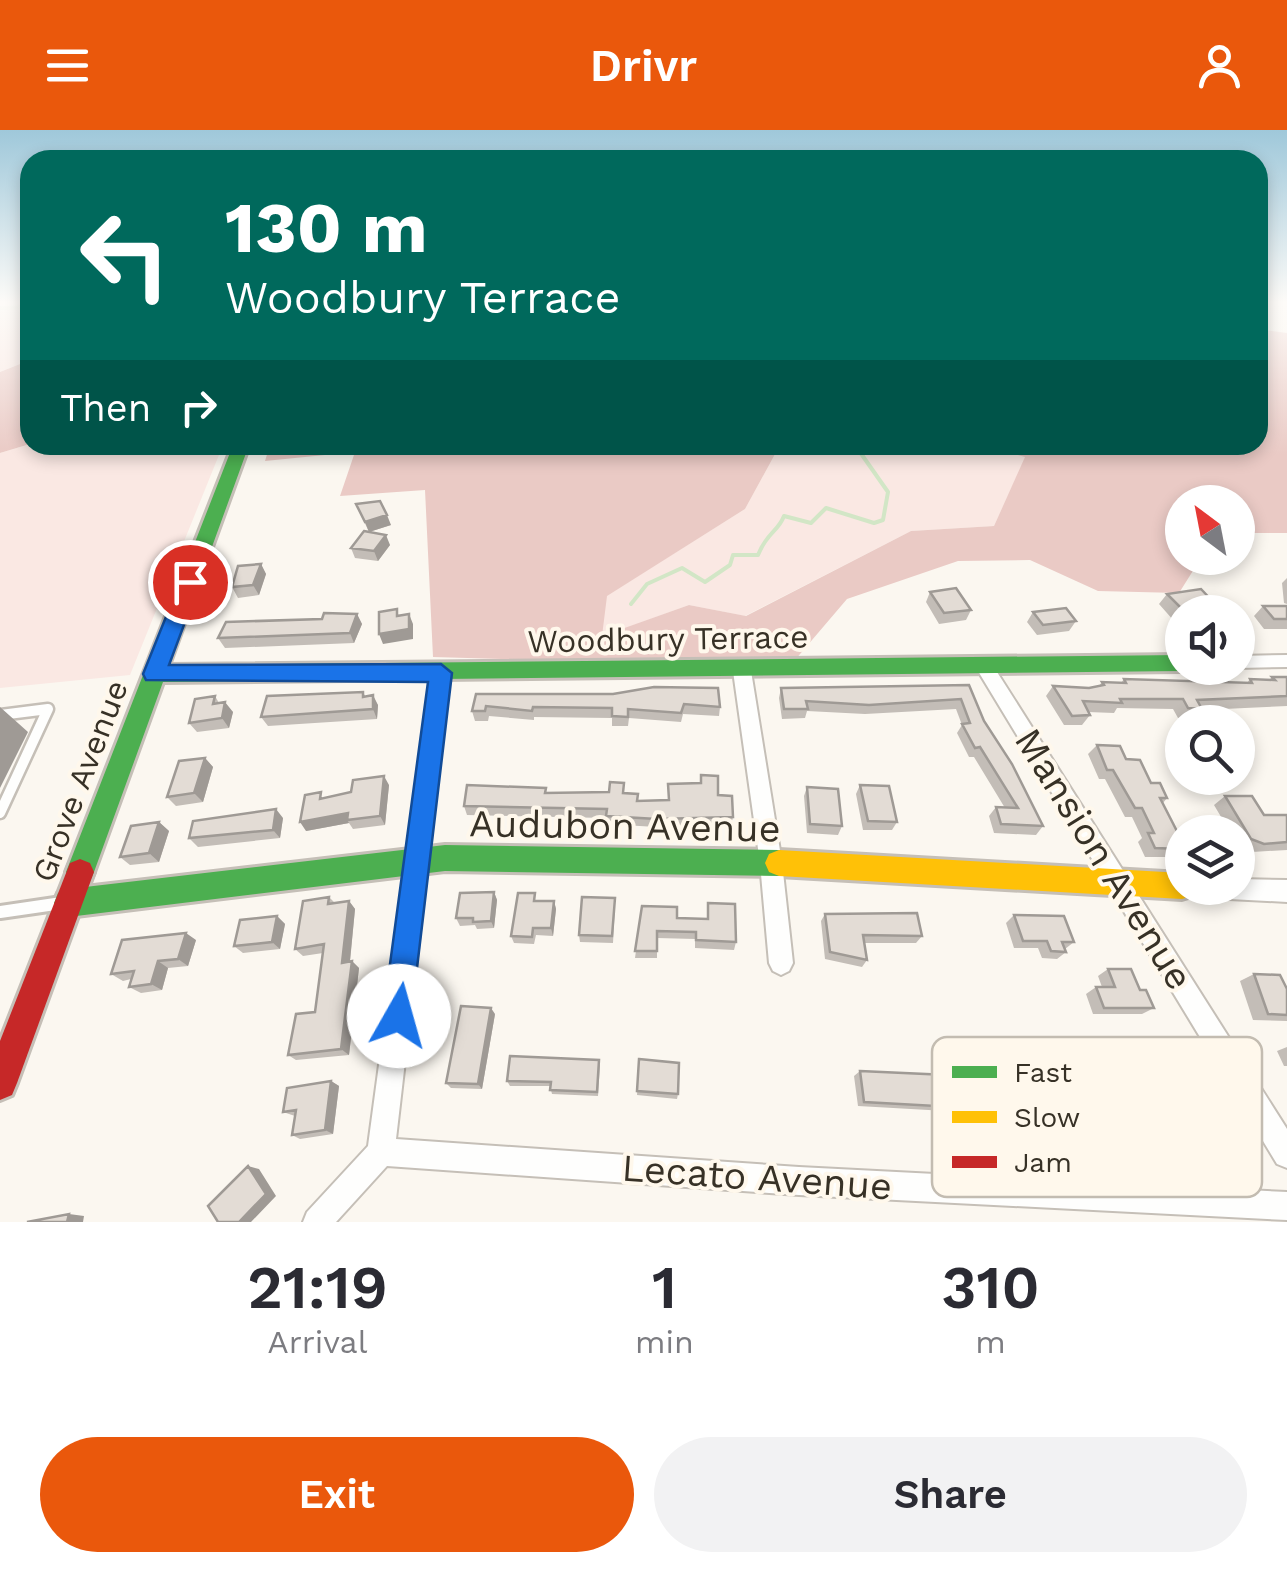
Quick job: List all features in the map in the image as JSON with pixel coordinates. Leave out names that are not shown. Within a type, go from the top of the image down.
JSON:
[{"type":"street","name":"Grove Avenue","points":[[0,1083],[237,455]]},
{"type":"street","points":[[1255,662],[1287,661]]},
{"type":"street","name":"Woodbury Terrace","points":[[154,674],[742,672],[1165,663]]},
{"type":"street","name":"Mansion Avenue","points":[[984,666],[1215,1037]]},
{"type":"street","points":[[742,672],[771,864],[781,963]]},
{"type":"street","points":[[317,1222],[382,1152],[441,673]]},
{"type":"street","name":"Audubon Avenue","points":[[68,902],[419,858],[771,864],[1165,885]]},
{"type":"street","points":[[1255,890],[1287,891]]},
{"type":"street","name":"Mansion Avenue","points":[[1262,1113],[1287,1154]]},
{"type":"street","name":"Lecato Avenue","points":[[382,1152],[932,1188]]},
{"type":"street","name":"Lecato Avenue","points":[[1111,1197],[1287,1206]]},
{"type":"lane","points":[[0,715],[48,709],[0,813]]},
{"type":"lane","points":[[0,912],[68,902]]},
{"type":"shaded area","points":[[0,354],[20,354],[20,364],[0,372]]},
{"type":"shaded area","points":[[1268,354],[1287,354],[1287,533],[1255,533],[1255,485],[1165,485],[1165,575],[1190,575],[1179,593],[1098,591],[1030,560],[958,561],[847,599],[789,667],[433,657],[425,490],[340,496],[354,455],[775,455],[745,509],[607,596],[602,636],[689,605],[746,616],[911,531],[994,526],[1025,457],[1018,455],[1268,455]]},
{"type":"shaded area","points":[[20,364],[20,447],[0,453],[0,372]]},
{"type":"shaded area","points":[[20,447],[20,455],[219,455],[130,675],[0,688],[0,453]]},
{"type":"shaded area","points":[[267,455],[325,455],[265,461]]},
{"type":"shaded area","points":[[775,455],[1026,456],[994,526],[911,531],[745,616],[689,605],[601,637],[606,596],[745,509]]},
{"type":"building","points":[[380,501],[387,515],[365,522],[356,504]]},
{"type":"building","points":[[364,531],[386,535],[374,551],[351,548]]},
{"type":"building","points":[[261,564],[253,585],[232,587],[238,566]]},
{"type":"building","points":[[956,588],[971,610],[944,613],[930,592]]},
{"type":"building","points":[[1201,589],[1207,595],[1168,595]]},
{"type":"building","points":[[1263,606],[1287,606],[1287,619],[1274,619]]},
{"type":"building","points":[[1066,608],[1076,621],[1043,625],[1033,612]]},
{"type":"building","points":[[397,609],[397,616],[409,614],[409,629],[379,634],[379,612]]},
{"type":"building","points":[[324,613],[357,614],[350,633],[218,638],[226,622],[322,619]]},
{"type":"building","points":[[1272,677],[1287,677],[1287,696],[1197,700],[1200,705],[1186,705],[1183,699],[1083,701],[1090,715],[1072,716],[1053,686],[1089,688],[1104,685],[1102,682],[1126,683],[1124,679],[1165,680],[1165,685],[1255,685],[1255,679],[1275,680]]},
{"type":"building","points":[[969,685],[984,721],[1012,764],[1043,826],[1001,824],[996,807],[1018,808],[962,724],[970,723],[961,699],[869,705],[806,701],[808,709],[784,709],[781,688]]},
{"type":"building","points":[[654,687],[718,688],[720,707],[684,704],[681,713],[628,709],[628,717],[612,716],[612,708],[533,707],[532,711],[486,706],[485,711],[472,711],[476,694],[613,694]]},
{"type":"building","points":[[363,692],[363,697],[373,695],[373,709],[261,717],[267,696]]},
{"type":"building","points":[[215,696],[213,704],[225,702],[222,718],[189,723],[195,699]]},
{"type":"building","points":[[1097,745],[1120,746],[1126,759],[1140,760],[1151,783],[1160,783],[1167,798],[1160,798],[1169,815],[1165,815],[1165,848],[1155,848],[1148,833],[1154,833],[1142,808],[1135,808],[1113,770],[1107,770]]},
{"type":"building","points":[[205,758],[194,793],[167,797],[179,761]]},
{"type":"building","points":[[701,775],[718,776],[718,795],[732,796],[733,817],[657,819],[606,816],[607,809],[464,806],[467,785],[546,788],[545,793],[609,792],[610,782],[624,783],[623,793],[638,794],[637,801],[669,800],[668,784],[701,783]]},
{"type":"building","points":[[384,776],[380,816],[347,820],[348,813],[300,822],[305,795],[321,792],[320,799],[351,792],[353,780]]},
{"type":"building","points":[[860,785],[889,786],[897,822],[868,821]]},
{"type":"building","points":[[807,787],[838,789],[842,826],[810,824]]},
{"type":"building","points":[[1225,796],[1252,796],[1264,815],[1287,815],[1287,842],[1264,844],[1255,841],[1255,815],[1236,815]]},
{"type":"building","points":[[276,809],[273,830],[189,838],[193,821]]},
{"type":"building","points":[[159,822],[149,853],[120,857],[131,826]]},
{"type":"building","points":[[494,892],[491,921],[456,918],[460,893]]},
{"type":"building","points":[[518,893],[535,893],[534,901],[554,901],[551,928],[533,928],[532,937],[511,936]]},
{"type":"building","points":[[329,897],[328,904],[349,901],[342,963],[352,961],[341,1049],[288,1055],[296,1014],[315,1012],[324,944],[295,949],[303,901]]},
{"type":"building","points":[[582,897],[615,898],[612,936],[579,935]]},
{"type":"building","points":[[708,903],[735,904],[736,942],[696,940],[696,932],[657,931],[657,951],[635,951],[642,906],[677,907],[677,918],[708,919]]},
{"type":"building","points":[[917,913],[922,936],[863,935],[867,960],[830,952],[825,914]]},
{"type":"building","points":[[1014,915],[1064,916],[1074,942],[1062,942],[1066,952],[1051,951],[1047,941],[1023,941]]},
{"type":"building","points":[[277,916],[272,942],[234,946],[240,920]]},
{"type":"building","points":[[186,933],[178,959],[158,961],[151,984],[129,987],[134,971],[111,974],[122,940]]},
{"type":"building","points":[[1108,969],[1131,969],[1154,1008],[1104,1008],[1096,987],[1115,987]]},
{"type":"building","points":[[1254,974],[1280,975],[1287,989],[1287,1015],[1268,1014]]},
{"type":"building","points":[[461,1006],[491,1008],[478,1084],[446,1083]]},
{"type":"building","points":[[510,1056],[599,1060],[597,1092],[550,1090],[551,1082],[507,1081]]},
{"type":"building","points":[[639,1059],[679,1063],[678,1094],[637,1091]]},
{"type":"building","points":[[860,1071],[932,1074],[932,1106],[864,1102]]},
{"type":"building","points":[[331,1081],[325,1130],[292,1135],[296,1110],[283,1112],[287,1088]]},
{"type":"building","points":[[248,1166],[266,1194],[239,1222],[218,1222],[208,1206]]},
{"type":"building","points":[[69,1214],[67,1222],[27,1222]]},
{"type":"waterway","points":[[631,604],[647,584],[682,568],[705,582],[730,565],[733,555],[758,555],[784,516],[811,523],[826,508],[874,523],[883,520],[888,492],[862,455]]},
{"type":"traffic: fast","points":[[80,872],[237,455]]},
{"type":"traffic: fast","points":[[155,674],[1165,663]]},
{"type":"traffic: fast","points":[[68,903],[445,858],[779,863]]},
{"type":"traffic: slow","points":[[779,863],[1165,885]]},
{"type":"traffic: jam","points":[[0,1083],[80,872]]},
{"type":"route","points":[[190,582],[154,674],[441,673],[399,1016]]}]
